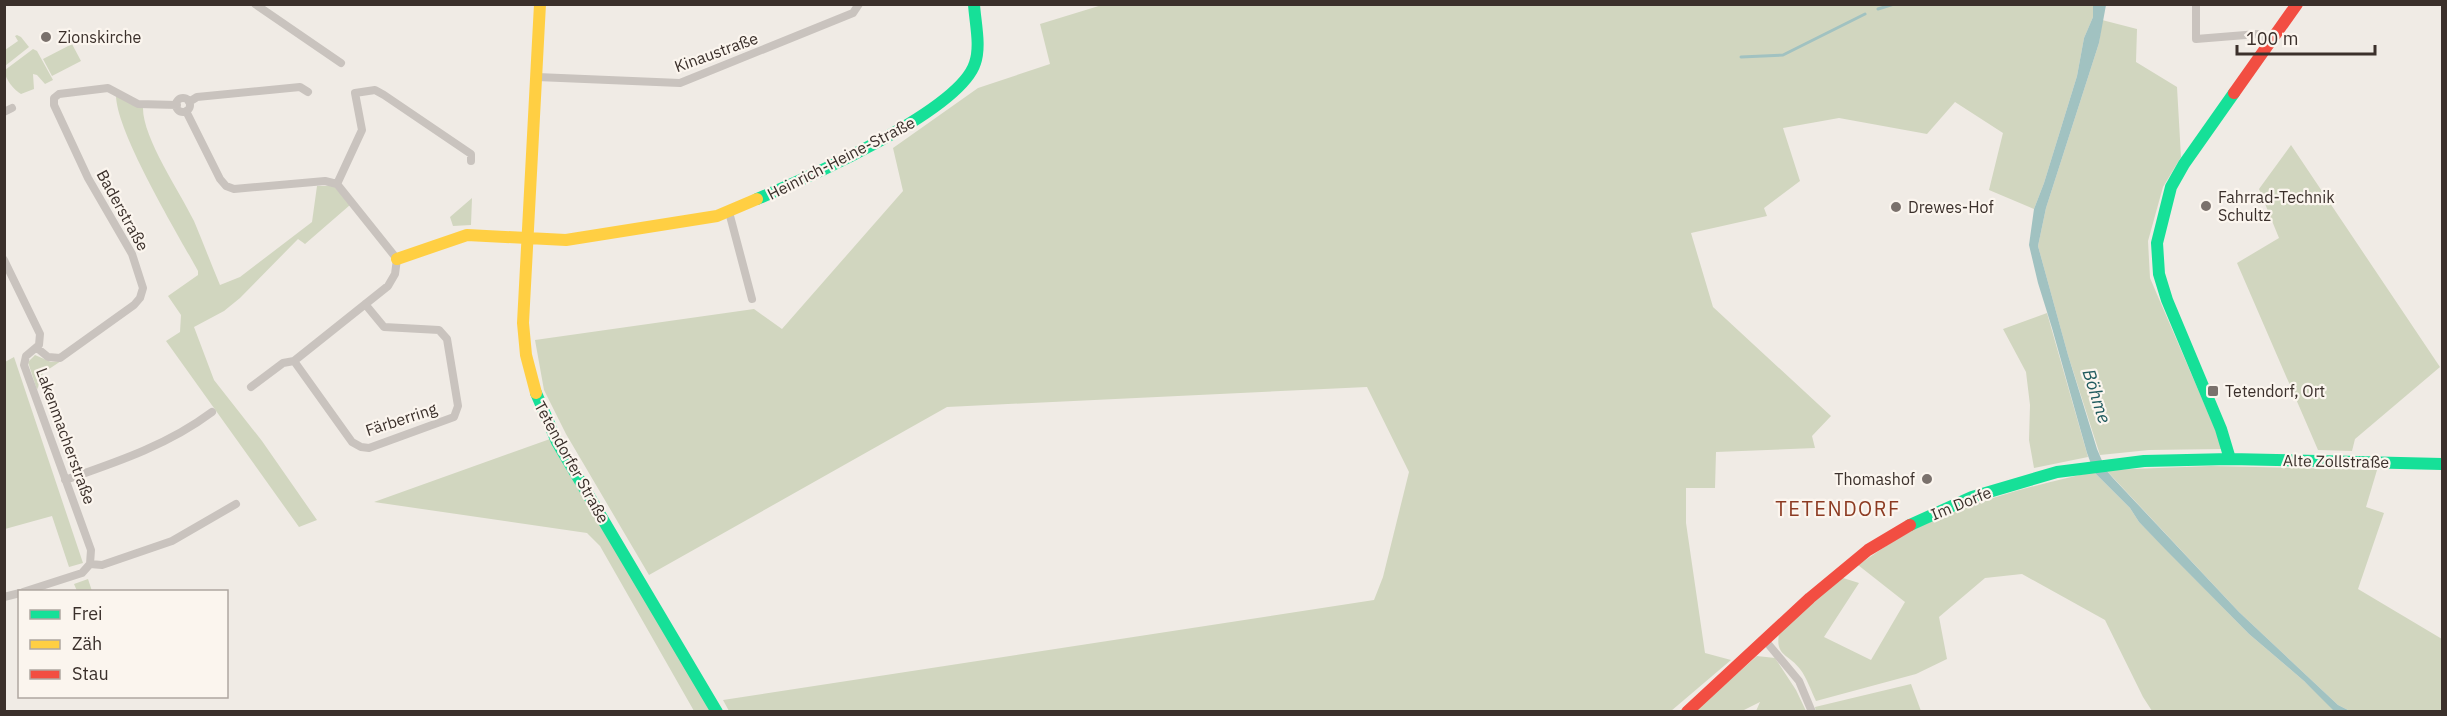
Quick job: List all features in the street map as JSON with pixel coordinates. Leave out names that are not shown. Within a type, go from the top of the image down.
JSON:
[{"type":"street","points":[[255,4],[341,63]]},
{"type":"street","name":"Tetendorfer Straße","points":[[540,4],[524,339],[528,372],[538,404],[557,442],[717,711]]},
{"type":"street","name":"Kinaustraße","points":[[537,77],[680,83],[854,13],[859,4]]},
{"type":"street","name":"Heinrich-Heine-Straße","points":[[397,260],[460,236],[566,240],[729,212],[814,174],[909,125],[949,97],[966,82],[975,64],[977,40],[974,4]]},
{"type":"street","points":[[2196,4],[2196,39],[2258,34],[2271,41]]},
{"type":"street","points":[[2230,459],[2221,429],[2167,300],[2159,274],[2157,243],[2171,187],[2184,164],[2297,4]]},
{"type":"street","points":[[251,387],[283,363],[294,361],[392,281],[395,274],[397,260],[337,184],[325,182],[243,189],[226,186],[220,179],[187,107],[197,98],[300,87],[308,92]]},
{"type":"street","name":"Baderstraße","points":[[37,348],[48,357],[60,358],[134,305],[140,298],[143,288],[132,254],[88,178],[53,101],[59,94],[113,89],[138,104],[177,105],[181,99],[187,107]]},
{"type":"street","points":[[337,184],[362,130],[356,93],[375,90],[384,95],[471,154],[471,161]]},
{"type":"street","points":[[729,212],[752,299]]},
{"type":"street","name":"Lakenmacherstraße","points":[[4,260],[40,334],[37,348],[26,356],[24,365],[91,550],[90,564]]},
{"type":"street","name":"Färberring","points":[[294,361],[352,442],[361,447],[369,448],[454,417],[458,406],[447,339],[439,330],[384,327],[365,304]]},
{"type":"street","points":[[65,480],[141,453],[193,426],[212,412]]},
{"type":"street","name":"Im Dorfe","points":[[1687,711],[1828,581],[1868,550],[1908,526],[1972,497],[2031,479],[2084,467],[2144,460],[2230,459]]},
{"type":"street","name":"Alte Zollstraße","points":[[2230,459],[2442,464]]},
{"type":"street","points":[[27,590],[82,573],[90,564],[102,565],[172,541],[236,504]]},
{"type":"street","points":[[1764,639],[1799,681],[1812,711]]},
{"type":"green space","points":[[1102,5],[2093,5],[2093,17],[2084,38],[2077,76],[2034,209],[1989,190],[2003,133],[1955,102],[1927,134],[1839,118],[1783,128],[1800,181],[1764,208],[1767,216],[1691,233],[1713,307],[1831,416],[1812,436],[1815,448],[1716,452],[1715,488],[1686,488],[1686,523],[1705,653],[1731,660],[1671,711],[729,711],[723,700],[1374,600],[1383,577],[1409,472],[1367,387],[947,407],[649,575],[566,434],[544,390],[535,340],[754,309],[782,329],[903,191],[893,148],[978,88],[1050,64],[1040,24]]},
{"type":"green space","points":[[2102,20],[2137,29],[2136,62],[2177,87],[2181,157],[2163,187],[2148,241],[2150,278],[2222,449],[2149,450],[2100,455],[2068,355],[2038,246],[2046,208],[2099,43]]},
{"type":"green space","points":[[17,35],[29,47],[5,66],[5,50],[18,41],[15,36]]},
{"type":"green space","points":[[72,44],[81,61],[52,76],[43,59]]},
{"type":"green space","points":[[33,49],[37,51],[53,80],[45,84],[33,74],[34,89],[21,94],[10,84],[5,70]]},
{"type":"green space","points":[[116,93],[143,107],[144,119],[155,149],[194,221],[220,285],[240,277],[312,222],[317,186],[334,186],[350,205],[305,244],[298,239],[240,298],[224,311],[194,327],[214,380],[262,441],[317,520],[299,527],[166,341],[180,332],[181,315],[168,296],[198,275],[198,271],[136,155],[125,131]]},
{"type":"green space","points":[[2291,145],[2440,367],[2355,439],[2352,451],[2318,450],[2237,263],[2279,238],[2259,189]]},
{"type":"green space","points":[[472,198],[471,225],[453,226],[450,217]]},
{"type":"green space","points":[[2047,313],[2088,457],[2034,468],[2029,440],[2030,405],[2026,372],[2003,329]]},
{"type":"green space","points":[[35,355],[51,362],[61,361],[43,373],[37,390],[28,362]]},
{"type":"green space","points":[[14,357],[83,563],[69,567],[52,516],[5,529],[5,362]]},
{"type":"green space","points":[[550,439],[712,711],[694,711],[600,546],[587,533],[374,502]]},
{"type":"green space","points":[[2211,466],[2377,470],[2366,507],[2384,513],[2358,589],[2442,639],[2442,711],[2350,711],[2338,705],[2239,612],[2106,470]]},
{"type":"green space","points":[[2094,472],[2130,508],[2139,522],[2249,634],[2336,711],[2152,711],[2105,620],[2022,574],[1985,578],[1939,617],[1947,659],[1916,674],[1816,701],[1807,680],[1796,664],[1781,651],[1778,641],[1779,634],[1840,577],[1859,583],[1824,637],[1871,660],[1905,602],[1858,565],[1913,530],[1957,511],[2025,489]]},
{"type":"green space","points":[[88,579],[92,590],[77,590],[74,584]]},
{"type":"green space","points":[[1757,656],[1775,658],[1796,690],[1806,711],[1756,711],[1760,702],[1742,711],[1694,712]]},
{"type":"green space","points":[[1911,684],[1921,711],[1816,712],[1815,707]]},
{"type":"water","points":[[2093,5],[2106,5],[2099,43],[2046,208],[2038,246],[2097,449],[2106,470],[2239,612],[2338,705],[2350,711],[2334,711],[2304,681],[2249,634],[2139,522],[2130,508],[2094,472],[2087,453],[2029,245],[2034,209],[2077,76],[2084,38],[2093,17]]},
{"type":"waterway","points":[[1878,9],[1894,4]]},
{"type":"waterway","points":[[1741,57],[1783,55],[1865,14]]},
{"type":"traffic: fast","points":[[757,199],[878,142],[941,102],[963,82],[975,63],[978,42],[974,4]]},
{"type":"traffic: fast","points":[[2230,459],[2221,429],[2167,300],[2159,274],[2157,243],[2171,187],[2184,164],[2234,93]]},
{"type":"traffic: fast","points":[[536,393],[557,442],[717,712]]},
{"type":"traffic: fast","points":[[1910,525],[1972,497],[2057,472],[2144,461],[2230,459],[2442,464]]},
{"type":"traffic: slow","points":[[536,393],[526,355],[523,323],[540,4]]},
{"type":"traffic: slow","points":[[397,259],[467,235],[566,240],[717,216],[757,199]]},
{"type":"traffic: jam","points":[[2234,93],[2297,4]]},
{"type":"traffic: jam","points":[[1687,712],[1810,598],[1868,550],[1910,525]]},
{"type":"place","name":"Zionskirche","points":[[46,37]]},
{"type":"place","name":"Fahrrad-Technik Schultz","points":[[2206,206]]},
{"type":"place","name":"Drewes-Hof","points":[[1896,207]]},
{"type":"place","name":"Tetendorf, Ort","points":[[2213,391]]},
{"type":"place","name":"Thomashof","points":[[1927,479]]},
{"type":"district","name":"TETENDORF","points":[[1838,508]]},
{"type":"water label","name":"Böhme","points":[[2097,396]]}]
